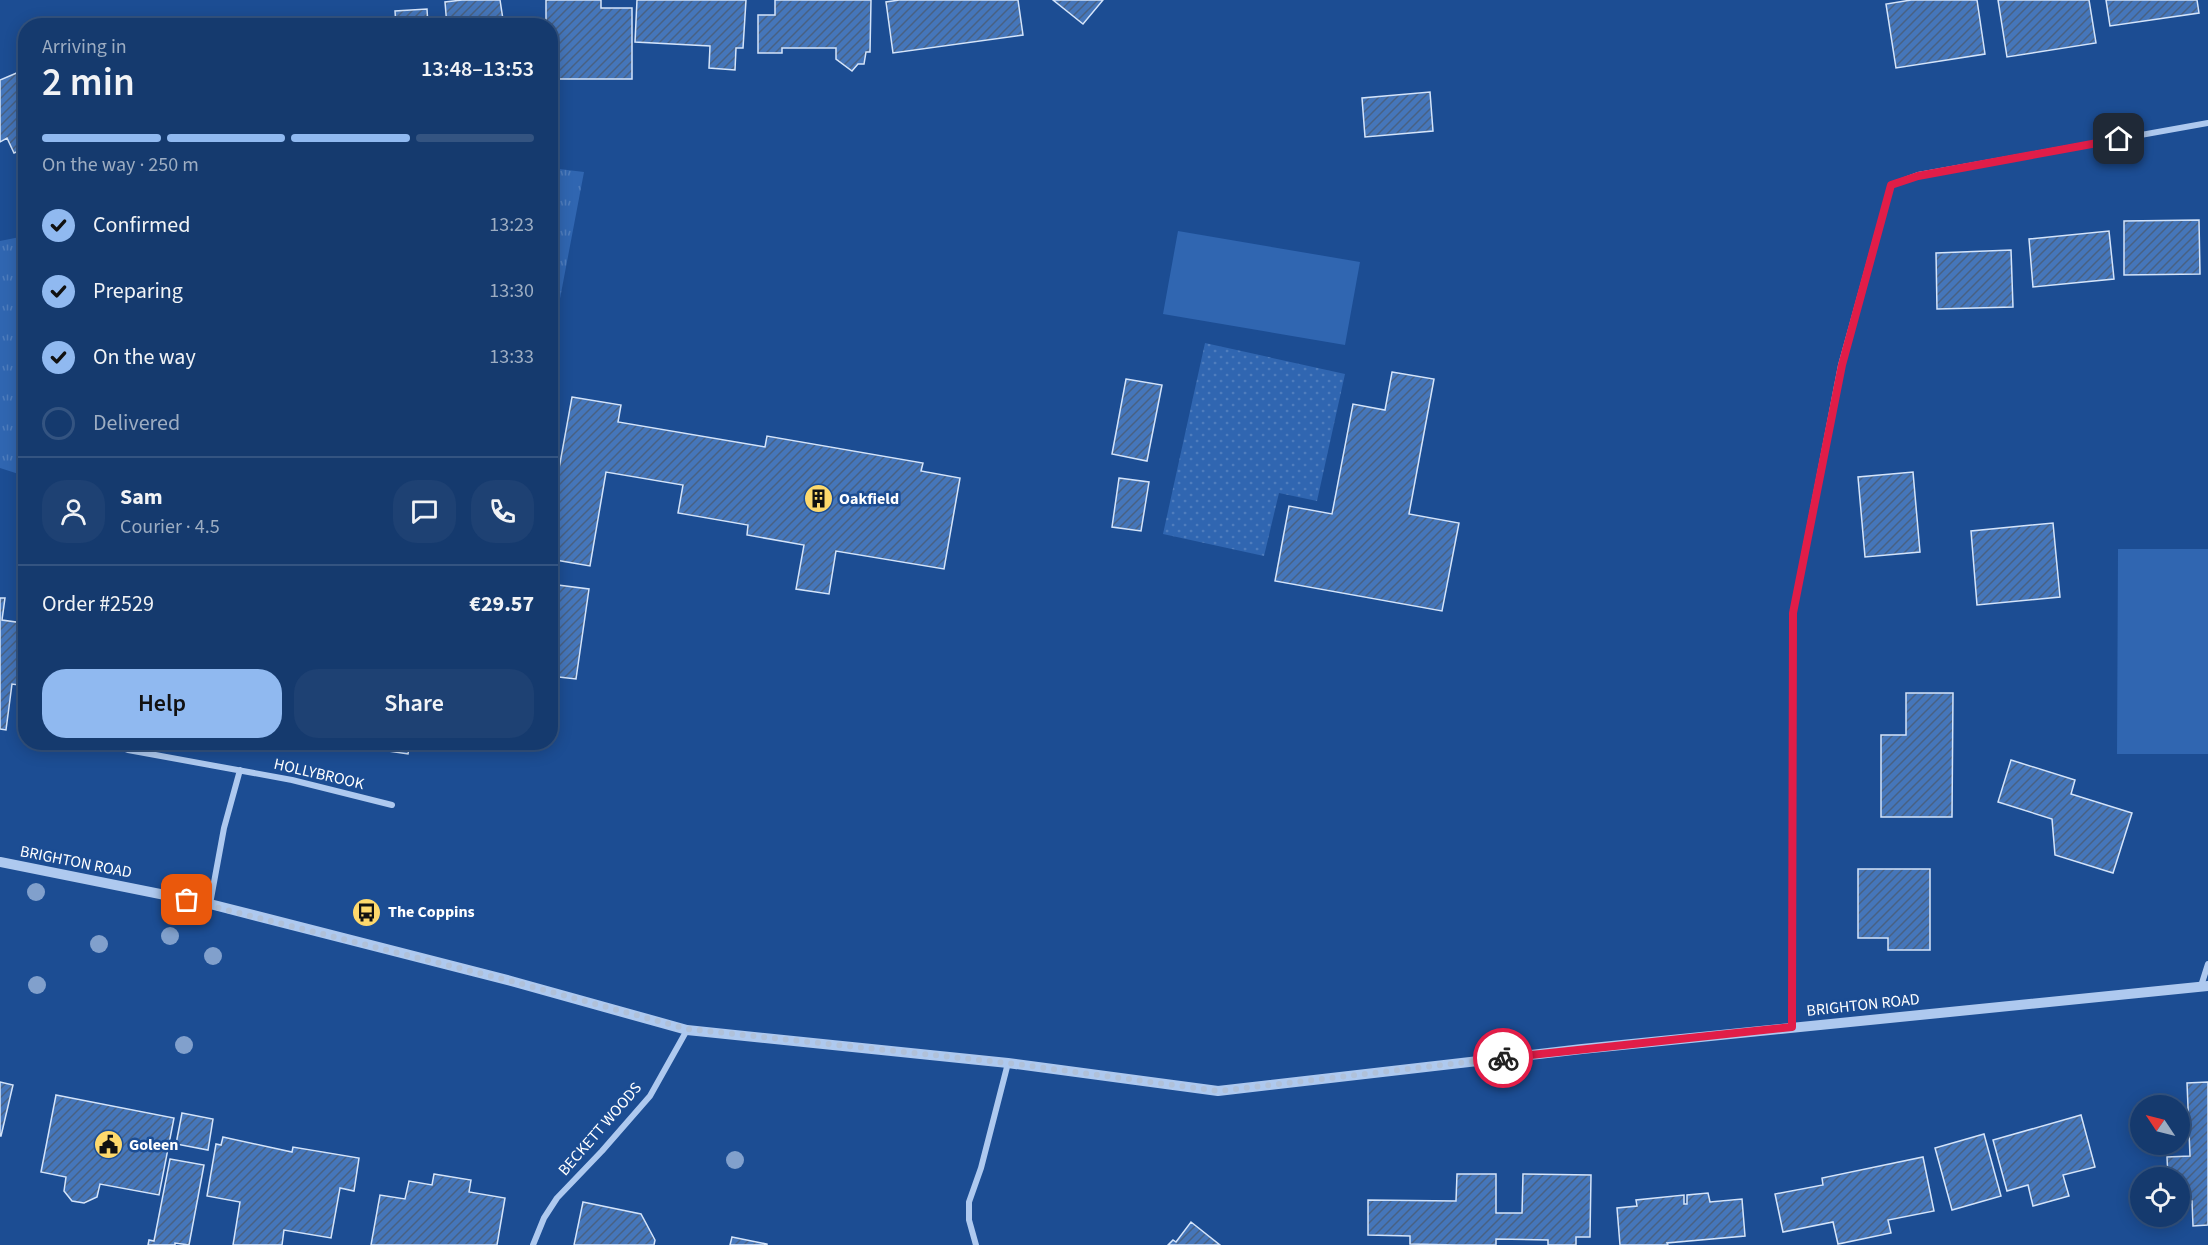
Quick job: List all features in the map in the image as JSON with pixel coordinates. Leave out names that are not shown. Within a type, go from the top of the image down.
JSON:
[{"type":"street","points":[[1792,1027],[1793,613],[1842,365],[1891,185],[1918,176],[2208,123]]},
{"type":"street","name":"HOLLYBROOK","points":[[128,750],[292,780],[392,805]]},
{"type":"street","points":[[210,904],[224,828],[240,770]]},
{"type":"street","name":"BRIGHTON ROAD","points":[[0,862],[210,904],[511,981],[687,1029],[1008,1063],[1218,1091],[1582,1048],[2204,986]]},
{"type":"street","points":[[2204,986],[2208,964]]},
{"type":"street","name":"BECKETT WOODS","points":[[533,1245],[544,1218],[557,1198],[650,1096],[687,1029]]},
{"type":"street","points":[[976,1245],[969,1220],[969,1202],[981,1168],[1008,1063]]},
{"type":"green space","points":[[558,169],[584,172],[558,309]]},
{"type":"green space","points":[[1178,231],[1360,262],[1345,345],[1163,314]]},
{"type":"green space","points":[[18,238],[18,474],[0,468],[0,241]]},
{"type":"green space","points":[[1205,343],[1345,374],[1317,501],[1279,493],[1264,556],[1163,534]]},
{"type":"green space","points":[[2118,549],[2208,549],[2208,754],[2117,754]]},
{"type":"building","points":[[500,0],[503,18],[446,18],[445,2]]},
{"type":"building","points":[[546,0],[601,0],[601,8],[632,8],[632,79],[558,79],[558,18],[546,18]]},
{"type":"building","points":[[637,0],[746,0],[743,48],[736,48],[735,70],[709,68],[710,46],[635,42]]},
{"type":"building","points":[[775,0],[871,0],[870,52],[866,52],[864,64],[858,64],[852,71],[836,59],[836,48],[782,48],[782,53],[758,53],[758,15],[775,15]]},
{"type":"building","points":[[899,0],[1018,0],[1023,35],[893,53],[886,2]]},
{"type":"building","points":[[1053,0],[1103,0],[1083,24]]},
{"type":"building","points":[[1911,0],[1977,0],[1985,54],[1896,68],[1886,4]]},
{"type":"building","points":[[1998,0],[2089,0],[2096,43],[2007,57]]},
{"type":"building","points":[[2106,0],[2197,0],[2199,13],[2110,26]]},
{"type":"building","points":[[427,9],[428,18],[395,18],[395,11]]},
{"type":"building","points":[[18,72],[18,151],[14,153],[7,138],[0,142],[0,80]]},
{"type":"building","points":[[1430,92],[1433,131],[1365,137],[1362,98]]},
{"type":"building","points":[[2199,220],[2200,274],[2124,275],[2124,221]]},
{"type":"building","points":[[2109,231],[2114,279],[2033,287],[2029,239]]},
{"type":"building","points":[[2011,250],[2013,307],[1937,309],[1936,253]]},
{"type":"building","points":[[1392,372],[1434,379],[1409,514],[1459,523],[1442,611],[1275,581],[1289,506],[1332,514],[1353,404],[1385,410]]},
{"type":"building","points":[[1126,379],[1162,385],[1147,461],[1112,454]]},
{"type":"building","name":"Oakfield","points":[[572,397],[621,405],[618,422],[765,447],[767,436],[923,463],[921,471],[960,478],[944,569],[836,551],[829,594],[796,589],[804,545],[747,535],[748,525],[678,513],[683,485],[606,472],[590,566],[558,560],[558,474]]},
{"type":"building","points":[[1913,472],[1920,552],[1865,557],[1858,477]]},
{"type":"building","points":[[1119,478],[1149,482],[1141,531],[1112,527]]},
{"type":"building","points":[[2053,523],[2060,597],[1977,605],[1971,531]]},
{"type":"building","points":[[558,585],[589,589],[576,679],[558,677]]},
{"type":"building","points":[[0,598],[5,598],[2,620],[18,622],[18,685],[12,684],[6,730],[0,729]]},
{"type":"building","points":[[1906,693],[1953,693],[1952,817],[1881,817],[1881,735],[1906,735]]},
{"type":"building","points":[[381,750],[409,750],[408,754]]},
{"type":"building","points":[[2011,760],[2075,780],[2071,794],[2132,813],[2113,873],[2055,855],[2052,819],[1998,802]]},
{"type":"building","points":[[1858,869],[1930,869],[1930,950],[1888,950],[1888,938],[1858,938]]},
{"type":"building","points":[[0,1082],[13,1085],[1,1136],[0,1136]]},
{"type":"building","points":[[2208,1082],[2208,1225],[2193,1226],[2190,1167],[2167,1167],[2167,1157],[2190,1156],[2190,1095],[2187,1095],[2187,1083]]},
{"type":"building","name":"Goleen","points":[[56,1095],[174,1118],[159,1195],[100,1184],[97,1197],[84,1203],[72,1201],[64,1191],[66,1177],[41,1172]]},
{"type":"building","points":[[182,1113],[213,1119],[208,1150],[176,1144]]},
{"type":"building","points":[[2081,1115],[2095,1167],[2063,1175],[2069,1196],[2033,1206],[2028,1185],[2007,1191],[1993,1140]]},
{"type":"building","points":[[1984,1134],[2001,1196],[1952,1210],[1935,1148]]},
{"type":"building","points":[[223,1137],[292,1152],[293,1147],[359,1158],[354,1191],[340,1188],[331,1238],[284,1230],[282,1245],[233,1245],[240,1202],[207,1196],[216,1144],[221,1145]]},
{"type":"building","points":[[1923,1157],[1934,1211],[1888,1220],[1891,1233],[1838,1244],[1833,1222],[1783,1232],[1775,1194],[1823,1185],[1822,1178]]},
{"type":"building","points":[[170,1159],[204,1165],[189,1245],[175,1243],[175,1245],[148,1245],[149,1240],[154,1241]]},
{"type":"building","points":[[434,1174],[471,1180],[469,1192],[505,1198],[497,1245],[371,1245],[380,1195],[405,1199],[409,1181],[432,1185]]},
{"type":"building","points":[[1457,1174],[1496,1174],[1496,1213],[1522,1213],[1523,1174],[1591,1175],[1590,1237],[1576,1237],[1576,1245],[1548,1245],[1548,1240],[1496,1239],[1496,1245],[1457,1245],[1410,1244],[1410,1236],[1368,1235],[1368,1200],[1456,1201]]},
{"type":"building","points":[[1708,1193],[1710,1202],[1742,1199],[1745,1236],[1667,1243],[1668,1245],[1620,1245],[1617,1208],[1637,1206],[1636,1200],[1684,1195],[1684,1204],[1687,1204],[1687,1195]]},
{"type":"building","points":[[583,1202],[641,1214],[655,1240],[654,1245],[574,1245]]},
{"type":"building","points":[[1191,1222],[1220,1245],[1168,1245],[1173,1240],[1176,1242]]},
{"type":"building","points":[[732,1237],[767,1244],[767,1245],[730,1245]]},
{"type":"way so far","points":[[187,900],[511,981],[687,1029],[1008,1063],[1218,1091],[1503,1058]]},
{"type":"place","name":"Oakfield","points":[[818,499]]},
{"type":"place","name":"The Coppins","points":[[367,912]]},
{"type":"place","name":"Goleen","points":[[108,1145]]},
{"type":"route","points":[[1503,1058],[1792,1027],[1793,613],[1842,365],[1891,185],[1918,176],[2119,139]]}]
